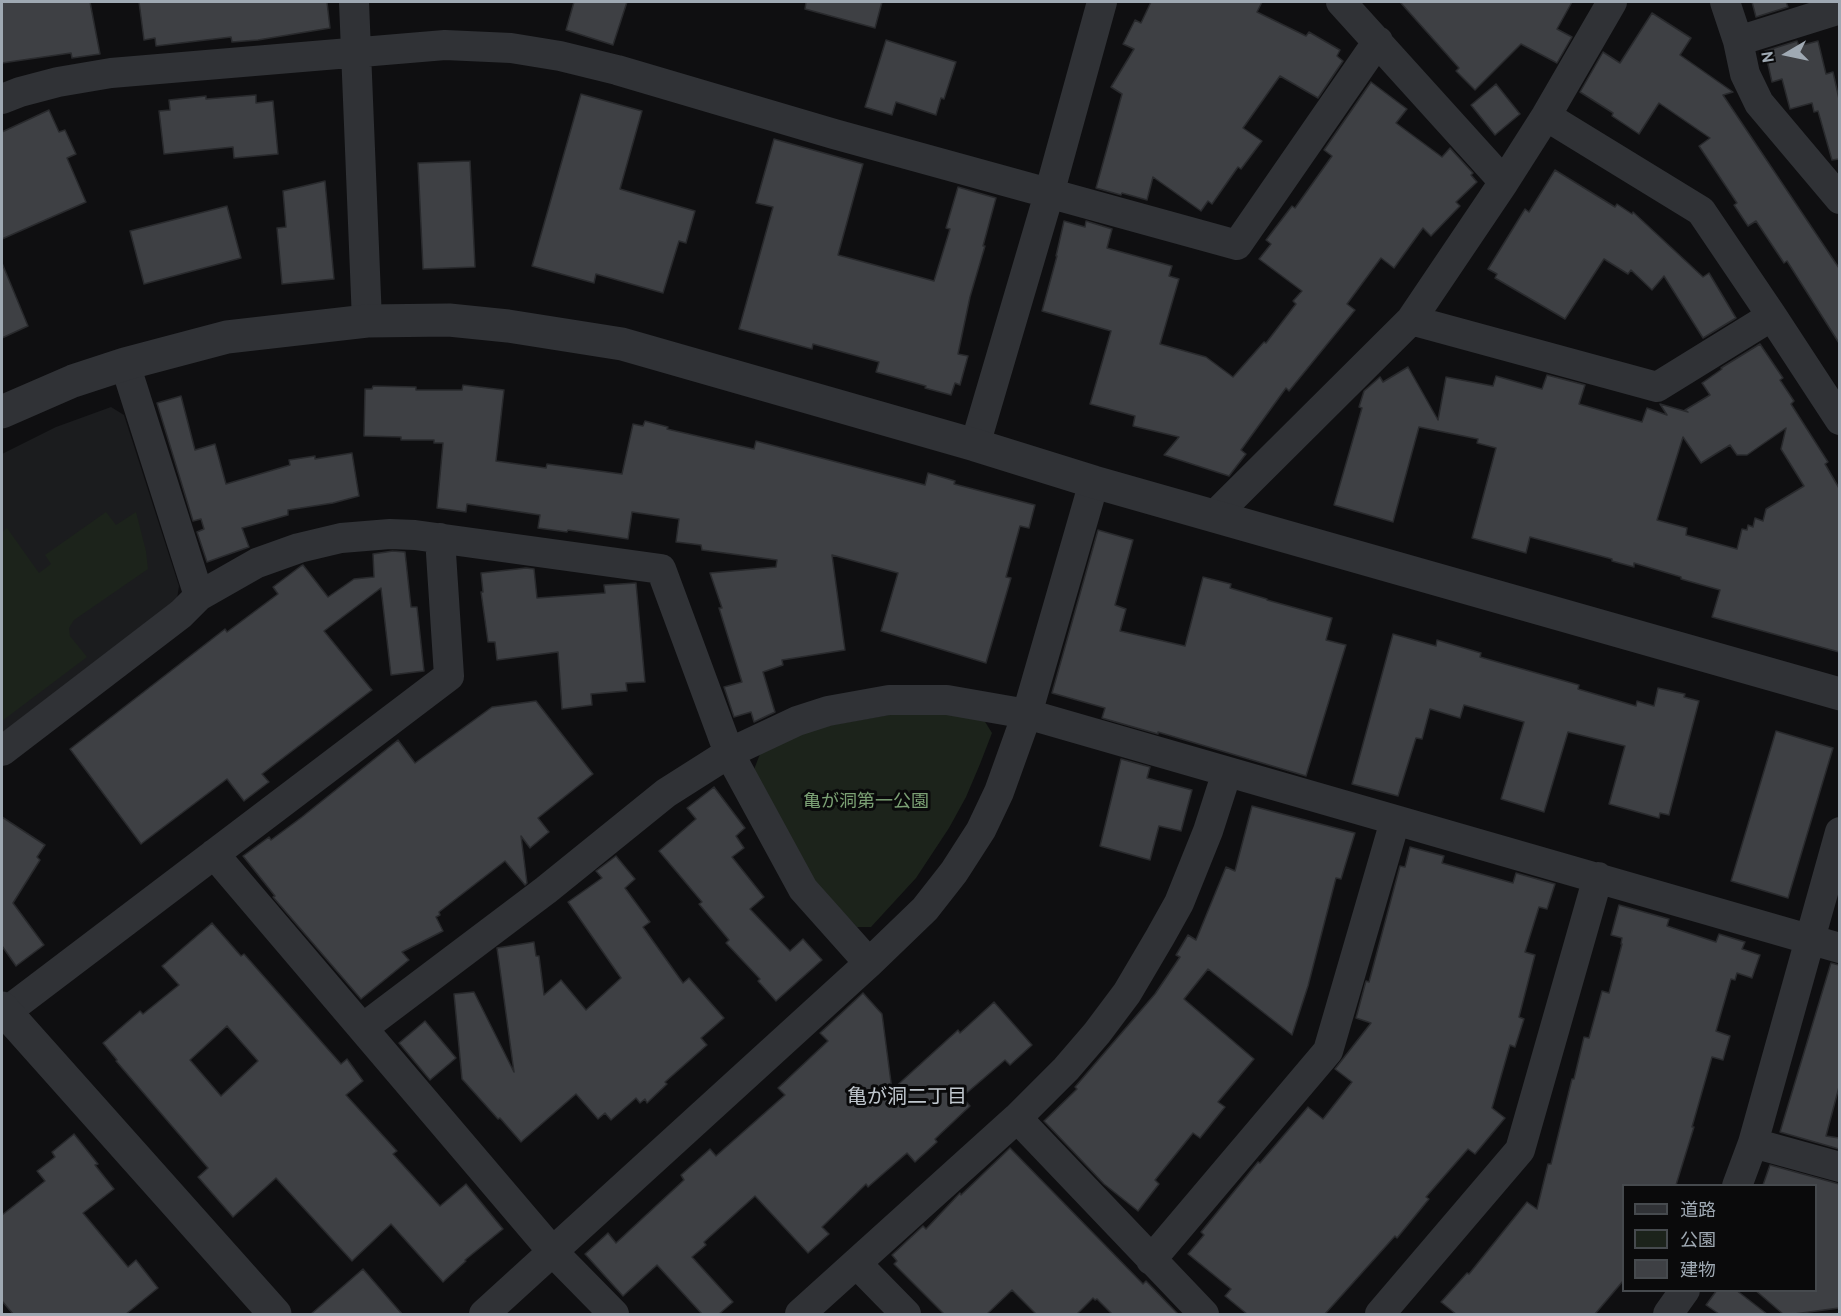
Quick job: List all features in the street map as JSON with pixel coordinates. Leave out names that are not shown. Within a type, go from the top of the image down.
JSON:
[{"type":"street","points":[[354,2],[367,321]]},
{"type":"street","points":[[1341,2],[1504,182]]},
{"type":"street","points":[[1214,516],[1411,320],[1546,116],[1612,2]]},
{"type":"street","points":[[1725,2],[1738,41],[1745,74],[1759,103],[1839,199]]},
{"type":"street","points":[[975,445],[1049,194],[1098,3]]},
{"type":"street","points":[[1738,41],[1839,9]]},
{"type":"street","points":[[2,99],[58,82],[111,73],[445,45],[511,48],[560,56],[617,70],[834,134],[1237,246],[1378,41]]},
{"type":"street","points":[[1546,116],[1701,211],[1839,420]]},
{"type":"street","points":[[1411,320],[1657,387],[1772,316]]},
{"type":"street","points":[[2,412],[73,381],[125,364],[227,337],[367,321],[449,320],[508,326],[622,344],[975,445],[1094,482],[1839,694]]},
{"type":"street","points":[[125,364],[199,596]]},
{"type":"street","points":[[484,1314],[869,963],[925,909],[960,864],[981,830],[999,792],[1027,714],[1094,482]]},
{"type":"street","points":[[2,751],[181,614],[199,596],[257,563],[299,548],[341,538],[390,534],[415,535],[661,568],[729,753],[803,889],[869,963]]},
{"type":"street","points":[[275,1314],[3,1012],[449,676],[440,538]]},
{"type":"street","points":[[363,1028],[546,890],[666,793],[729,753],[797,721],[828,711],[889,700],[947,700],[1027,714],[1839,948]]},
{"type":"street","points":[[800,1314],[1017,1118],[1066,1069],[1097,1033],[1127,993],[1179,903],[1209,831],[1227,772]]},
{"type":"street","points":[[1151,1260],[1328,1050],[1395,821]]},
{"type":"street","points":[[1737,1184],[1753,1143],[1839,832]]},
{"type":"street","points":[[214,854],[553,1252],[614,1314]]},
{"type":"street","points":[[1380,1314],[1520,1150],[1598,877]]},
{"type":"street","points":[[1017,1118],[1204,1314]]},
{"type":"street","points":[[1753,1143],[1839,1167]]},
{"type":"street","points":[[857,1264],[906,1314]]},
{"type":"street","points":[[1668,1314],[1684,1292]]},
{"type":"shaded area","points":[[111,407],[124,415],[179,586],[177,599],[2,733],[2,454],[56,427]]},
{"type":"green space","points":[[106,512],[116,525],[136,512],[148,569],[74,620],[69,628],[70,636],[87,657],[2,721],[2,532],[7,528],[39,573],[51,564],[45,555]]},
{"type":"green space","name":"亀が洞第一公園","points":[[947,713],[984,720],[992,733],[980,764],[949,828],[916,878],[871,927],[857,927],[811,879],[753,772],[760,754],[802,733],[831,725],[895,714]]},
{"type":"building","points":[[2,2],[90,2],[100,54],[72,58],[71,53],[2,63]]},
{"type":"building","points":[[139,2],[327,2],[330,28],[258,40],[232,42],[231,37],[156,46],[155,38],[144,40]]},
{"type":"building","points":[[574,2],[627,2],[613,45],[566,30]]},
{"type":"building","points":[[806,2],[882,2],[875,28],[805,9]]},
{"type":"building","points":[[1151,2],[1262,2],[1257,12],[1306,36],[1309,32],[1340,50],[1337,56],[1343,61],[1318,98],[1280,76],[1243,128],[1262,141],[1241,169],[1238,167],[1212,204],[1208,201],[1201,211],[1153,177],[1147,200],[1096,188],[1122,94],[1111,87],[1134,49],[1123,44],[1135,20],[1141,23]]},
{"type":"building","points":[[1400,2],[1572,2],[1557,29],[1572,37],[1557,63],[1521,44],[1475,90],[1456,71],[1459,68]]},
{"type":"building","points":[[1752,2],[1786,2],[1788,7],[1756,17]]},
{"type":"building","points":[[1652,13],[1691,38],[1680,55],[1733,92],[1723,95],[1839,268],[1839,343],[1787,261],[1784,263],[1756,221],[1748,226],[1734,205],[1737,203],[1699,146],[1710,138],[1659,103],[1639,134],[1612,116],[1613,113],[1580,92],[1603,52],[1620,63]]},
{"type":"building","points":[[886,40],[956,62],[944,99],[941,98],[936,115],[896,102],[892,115],[865,107]]},
{"type":"building","points":[[1797,41],[1799,46],[1818,41],[1826,74],[1833,72],[1839,99],[1839,159],[1832,160],[1818,111],[1814,112],[1812,103],[1790,109],[1782,79],[1772,82],[1765,51]]},
{"type":"building","points":[[1371,82],[1407,109],[1396,123],[1442,157],[1450,148],[1473,173],[1471,175],[1477,182],[1456,202],[1460,206],[1431,236],[1423,228],[1394,268],[1381,258],[1347,304],[1355,310],[1289,391],[1286,388],[1241,450],[1246,454],[1229,476],[1164,455],[1179,437],[1133,426],[1135,416],[1090,404],[1111,331],[1042,311],[1064,221],[1085,227],[1086,221],[1112,229],[1107,248],[1172,266],[1169,276],[1179,279],[1160,344],[1206,357],[1233,377],[1264,342],[1266,343],[1296,304],[1293,301],[1302,291],[1259,259],[1271,244],[1266,240],[1292,206],[1295,208],[1332,156],[1324,150]]},
{"type":"building","points":[[1496,84],[1520,114],[1495,135],[1471,105]]},
{"type":"building","points":[[581,94],[642,111],[620,189],[695,211],[686,243],[679,241],[663,293],[596,274],[594,283],[532,266]]},
{"type":"building","points":[[256,95],[256,103],[273,101],[278,154],[234,158],[233,147],[164,154],[159,111],[170,110],[169,100],[206,96],[206,99]]},
{"type":"building","points":[[49,110],[59,132],[65,130],[76,154],[67,158],[86,202],[2,239],[2,132]]},
{"type":"building","points":[[774,139],[863,164],[838,255],[934,281],[950,229],[946,228],[958,187],[996,198],[970,297],[958,354],[968,356],[960,385],[955,383],[951,395],[876,372],[879,362],[813,344],[812,349],[739,329],[773,207],[756,203]]},
{"type":"building","points":[[470,161],[475,267],[423,269],[418,163]]},
{"type":"building","points":[[1555,170],[1615,207],[1617,204],[1632,214],[1633,212],[1703,277],[1709,273],[1736,318],[1703,338],[1664,276],[1652,290],[1631,270],[1628,274],[1604,259],[1565,319],[1495,278],[1497,274],[1488,269],[1525,209],[1529,212]]},
{"type":"building","points":[[325,181],[334,279],[282,284],[277,228],[286,227],[283,191]]},
{"type":"building","points":[[227,206],[241,258],[144,284],[130,231]]},
{"type":"building","points":[[2,263],[28,326],[2,338]]},
{"type":"building","points":[[1760,344],[1783,378],[1780,380],[1794,401],[1791,404],[1828,462],[1825,464],[1839,488],[1839,652],[1712,617],[1720,590],[1681,579],[1681,577],[1634,563],[1634,567],[1530,537],[1526,553],[1472,538],[1496,448],[1477,443],[1478,439],[1419,427],[1393,522],[1334,505],[1362,408],[1359,407],[1364,391],[1380,377],[1383,382],[1408,367],[1438,420],[1446,377],[1493,386],[1496,376],[1542,389],[1547,375],[1585,385],[1579,404],[1642,422],[1647,408],[1667,415],[1660,404],[1688,412],[1685,410],[1710,395],[1702,383],[1721,368]],"holes":[[[1786,428],[1781,449],[1804,486],[1766,509],[1763,521],[1755,518],[1753,527],[1748,525],[1747,530],[1742,529],[1737,549],[1686,535],[1687,528],[1657,520],[1683,437],[1701,463],[1730,445],[1737,455],[1747,455]]]},
{"type":"building","points":[[463,385],[504,390],[496,461],[546,468],[547,464],[622,474],[633,424],[643,426],[645,421],[668,427],[667,429],[754,449],[756,441],[925,485],[928,473],[955,481],[954,484],[1035,505],[1029,528],[1020,526],[1006,577],[1011,578],[986,663],[881,631],[898,573],[832,555],[845,650],[782,660],[783,665],[763,672],[775,712],[754,722],[751,712],[734,717],[724,687],[742,682],[710,573],[776,567],[777,560],[702,550],[701,545],[676,542],[679,519],[632,512],[628,539],[538,528],[540,515],[467,504],[466,512],[437,508],[443,443],[434,443],[434,440],[401,440],[401,437],[364,436],[365,389],[372,389],[373,386],[416,387],[416,390],[462,390]]},
{"type":"building","points":[[181,396],[195,450],[215,444],[226,484],[290,465],[289,460],[315,456],[315,459],[352,453],[359,496],[333,503],[288,510],[288,515],[242,528],[249,547],[207,562],[197,532],[204,529],[201,519],[193,521],[157,403]]},
{"type":"building","points":[[1098,530],[1133,540],[1115,605],[1126,609],[1120,631],[1185,646],[1203,577],[1231,584],[1230,588],[1267,600],[1332,618],[1326,640],[1346,645],[1306,776],[1158,732],[1158,734],[1102,718],[1105,708],[1052,693]]},
{"type":"building","points":[[405,552],[411,607],[417,607],[424,671],[391,675],[381,588],[324,631],[372,690],[262,774],[269,782],[244,801],[227,779],[141,844],[70,749],[225,629],[227,632],[278,594],[273,587],[301,566],[303,565],[328,597],[354,579],[374,577],[373,554]]},
{"type":"building","points":[[534,569],[537,598],[605,593],[604,585],[636,583],[645,682],[626,683],[627,691],[591,694],[592,705],[562,709],[558,652],[497,660],[495,642],[488,642],[481,592],[483,592],[481,573]]},
{"type":"building","points":[[1393,634],[1436,646],[1437,640],[1481,653],[1480,657],[1579,685],[1578,689],[1636,706],[1637,701],[1654,706],[1658,688],[1685,694],[1684,697],[1699,701],[1669,815],[1660,813],[1659,818],[1609,804],[1625,746],[1568,732],[1544,812],[1501,799],[1524,722],[1464,705],[1460,718],[1430,709],[1422,739],[1416,738],[1398,796],[1352,784]]},
{"type":"building","points":[[536,701],[593,774],[538,818],[549,832],[530,848],[521,836],[527,883],[525,885],[505,861],[439,912],[440,915],[436,917],[443,931],[402,952],[409,960],[361,999],[273,897],[275,896],[243,856],[269,837],[271,840],[302,817],[398,740],[415,763],[492,707]]},
{"type":"building","points":[[1776,731],[1833,748],[1788,898],[1731,881]]},
{"type":"building","points":[[1121,759],[1150,767],[1147,778],[1192,790],[1181,831],[1159,826],[1150,860],[1100,846]]},
{"type":"building","points":[[714,787],[745,828],[736,836],[744,848],[732,857],[764,897],[750,909],[790,951],[803,939],[822,960],[776,1001],[758,981],[760,979],[726,943],[729,940],[699,904],[702,902],[659,851],[696,819],[687,808]]},
{"type":"building","points":[[1252,806],[1355,833],[1341,879],[1336,878],[1308,986],[1292,1035],[1208,969],[1184,999],[1254,1059],[1218,1102],[1225,1107],[1200,1138],[1193,1133],[1155,1180],[1159,1184],[1138,1211],[1104,1184],[1044,1121],[1077,1089],[1075,1087],[1155,994],[1180,957],[1176,955],[1188,935],[1196,940],[1226,867],[1235,871]]},
{"type":"building","points":[[2,817],[45,845],[37,857],[40,860],[13,903],[44,945],[16,966],[2,946]]},
{"type":"building","points":[[1410,847],[1444,856],[1442,863],[1513,883],[1516,873],[1555,884],[1547,909],[1539,907],[1525,952],[1535,955],[1519,1017],[1524,1019],[1515,1047],[1510,1045],[1492,1108],[1505,1118],[1475,1154],[1468,1149],[1426,1197],[1429,1199],[1397,1238],[1395,1236],[1325,1314],[1247,1314],[1225,1296],[1231,1289],[1188,1254],[1204,1235],[1201,1232],[1258,1162],[1260,1163],[1308,1107],[1323,1119],[1352,1082],[1335,1069],[1371,1023],[1356,1018],[1366,981],[1369,982],[1400,866],[1405,867]]},
{"type":"building","points":[[616,856],[635,879],[625,888],[650,922],[643,927],[683,983],[689,978],[724,1018],[701,1038],[707,1045],[665,1082],[667,1084],[647,1103],[645,1099],[640,1103],[636,1098],[611,1120],[605,1113],[598,1119],[576,1094],[521,1142],[462,1079],[454,994],[474,992],[514,1072],[497,948],[534,942],[536,956],[539,956],[544,995],[561,980],[586,1010],[621,978],[568,902],[602,878],[596,871]]},
{"type":"building","points":[[1619,905],[1669,919],[1667,926],[1716,942],[1719,934],[1745,942],[1742,949],[1760,955],[1752,978],[1737,973],[1735,980],[1731,979],[1716,1031],[1730,1036],[1723,1060],[1712,1057],[1676,1184],[1622,1184],[1622,1282],[1595,1314],[1456,1314],[1441,1302],[1467,1273],[1469,1274],[1527,1202],[1537,1209],[1584,1037],[1589,1038],[1602,991],[1609,993],[1622,944],[1622,938],[1611,935]]},
{"type":"building","points":[[212,923],[241,956],[244,954],[341,1064],[347,1059],[363,1081],[346,1095],[397,1151],[393,1154],[440,1206],[466,1184],[503,1229],[465,1260],[443,1282],[391,1224],[352,1261],[276,1178],[233,1217],[198,1177],[208,1168],[103,1043],[140,1011],[143,1014],[179,985],[162,966]],"holes":[[[227,1026],[258,1061],[221,1096],[190,1060]]]},
{"type":"building","points":[[1831,963],[1839,965],[1839,1087],[1826,1136],[1839,1138],[1839,1149],[1780,1132]]},
{"type":"building","points":[[863,993],[882,1014],[892,1090],[958,1030],[960,1033],[994,1002],[1032,1045],[1010,1065],[1005,1060],[962,1097],[970,1106],[935,1139],[937,1142],[915,1162],[907,1153],[868,1187],[866,1184],[822,1227],[829,1234],[808,1253],[755,1196],[704,1242],[706,1245],[692,1257],[733,1302],[719,1314],[702,1314],[657,1265],[623,1296],[585,1254],[608,1233],[616,1243],[684,1180],[681,1175],[710,1149],[716,1156],[785,1095],[778,1088],[828,1041],[820,1033]]},
{"type":"building","points":[[425,1021],[456,1058],[430,1080],[399,1043]]},
{"type":"building","points":[[74,1134],[114,1189],[83,1213],[128,1267],[136,1260],[158,1288],[126,1314],[13,1314],[2,1301],[2,1215],[45,1181],[37,1171],[55,1157],[52,1152]]},
{"type":"building","points":[[1010,1148],[1143,1284],[1146,1281],[1178,1314],[1112,1314],[1097,1299],[1093,1298],[1077,1314],[1036,1314],[1012,1290],[987,1314],[944,1314],[894,1264],[897,1261],[892,1255],[923,1226],[926,1229],[960,1193],[961,1195]]},
{"type":"building","points":[[1770,1165],[1839,1184],[1839,1308],[1783,1314],[1757,1292],[1817,1292],[1817,1184],[1763,1184]]},
{"type":"building","points":[[363,1269],[402,1314],[311,1314]]},
{"type":"building","points":[[1716,1292],[1739,1292],[1767,1314],[1719,1314],[1706,1305]]},
{"type":"district","name":"亀が洞二丁目","points":[[907,1099]]}]
